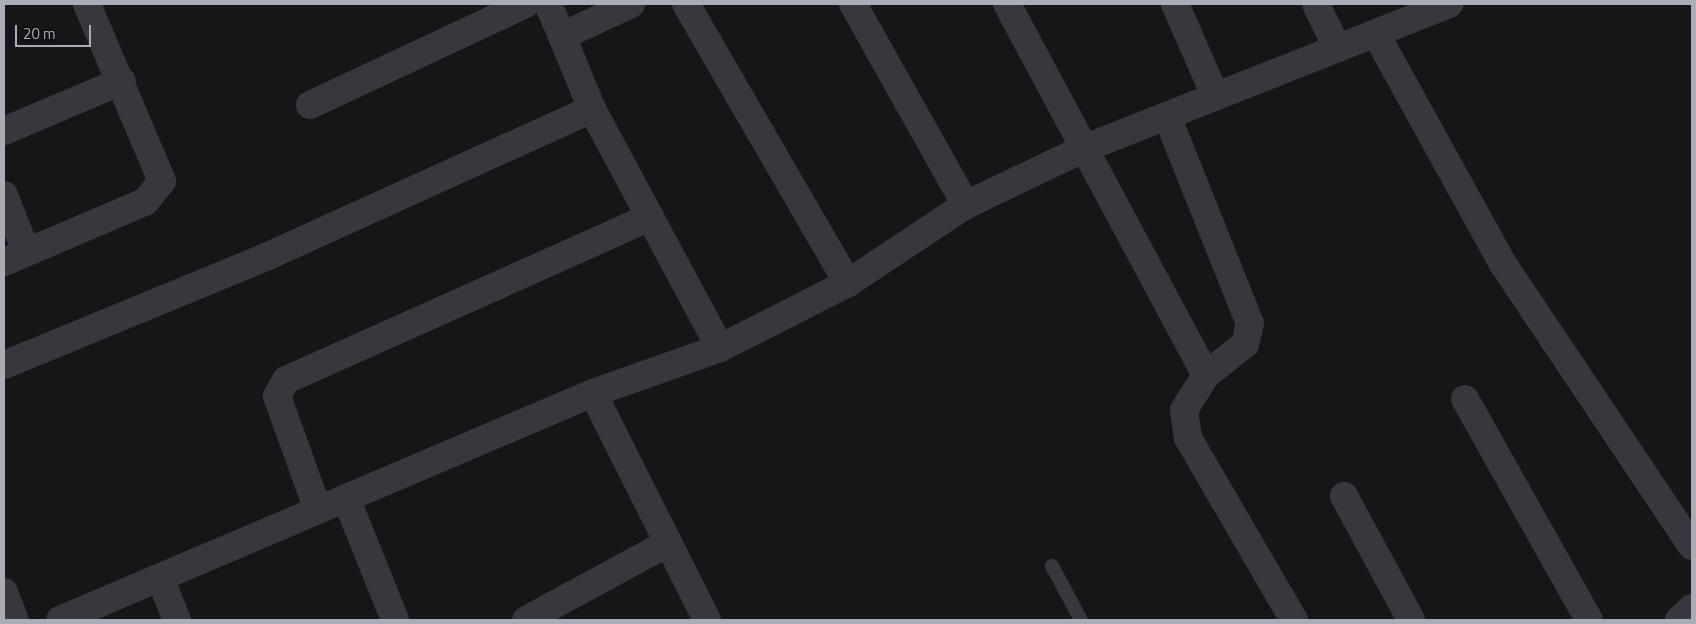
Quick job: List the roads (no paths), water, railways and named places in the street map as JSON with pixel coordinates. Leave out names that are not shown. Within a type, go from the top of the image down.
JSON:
[{"type":"street","points":[[4,195],[15,256],[145,202],[159,190],[161,172],[87,4]]},
{"type":"street","points":[[310,104],[526,4]]},
{"type":"street","points":[[548,4],[592,109],[720,348]]},
{"type":"street","points":[[562,36],[631,4]]},
{"type":"street","points":[[686,4],[848,284]]},
{"type":"street","points":[[853,4],[966,205]]},
{"type":"street","points":[[1007,4],[1083,149],[1206,375]]},
{"type":"street","points":[[1175,4],[1215,95]]},
{"type":"street","points":[[1316,4],[1337,48]]},
{"type":"street","points":[[60,620],[593,393],[720,348],[848,284],[966,205],[1083,149],[1215,95],[1376,34],[1449,4]]},
{"type":"street","points":[[1376,34],[1503,264],[1692,546]]},
{"type":"street","points":[[4,131],[122,81]]},
{"type":"street","points":[[4,366],[268,256],[592,109]]},
{"type":"street","points":[[1167,116],[1250,323],[1245,344],[1206,375],[1184,410],[1188,438],[1294,620]]},
{"type":"street","points":[[318,510],[277,396],[286,380],[650,217]]},
{"type":"street","points":[[593,393],[707,620]]},
{"type":"street","points":[[1465,399],[1589,620]]},
{"type":"street","points":[[1344,496],[1411,620]]},
{"type":"street","points":[[346,498],[395,620]]},
{"type":"street","points":[[526,620],[668,543]]},
{"type":"street","points":[[160,578],[177,620]]},
{"type":"street","points":[[4,592],[15,620]]},
{"type":"street","points":[[1679,620],[1692,608]]},
{"type":"lane","points":[[1052,566],[1081,620]]}]
